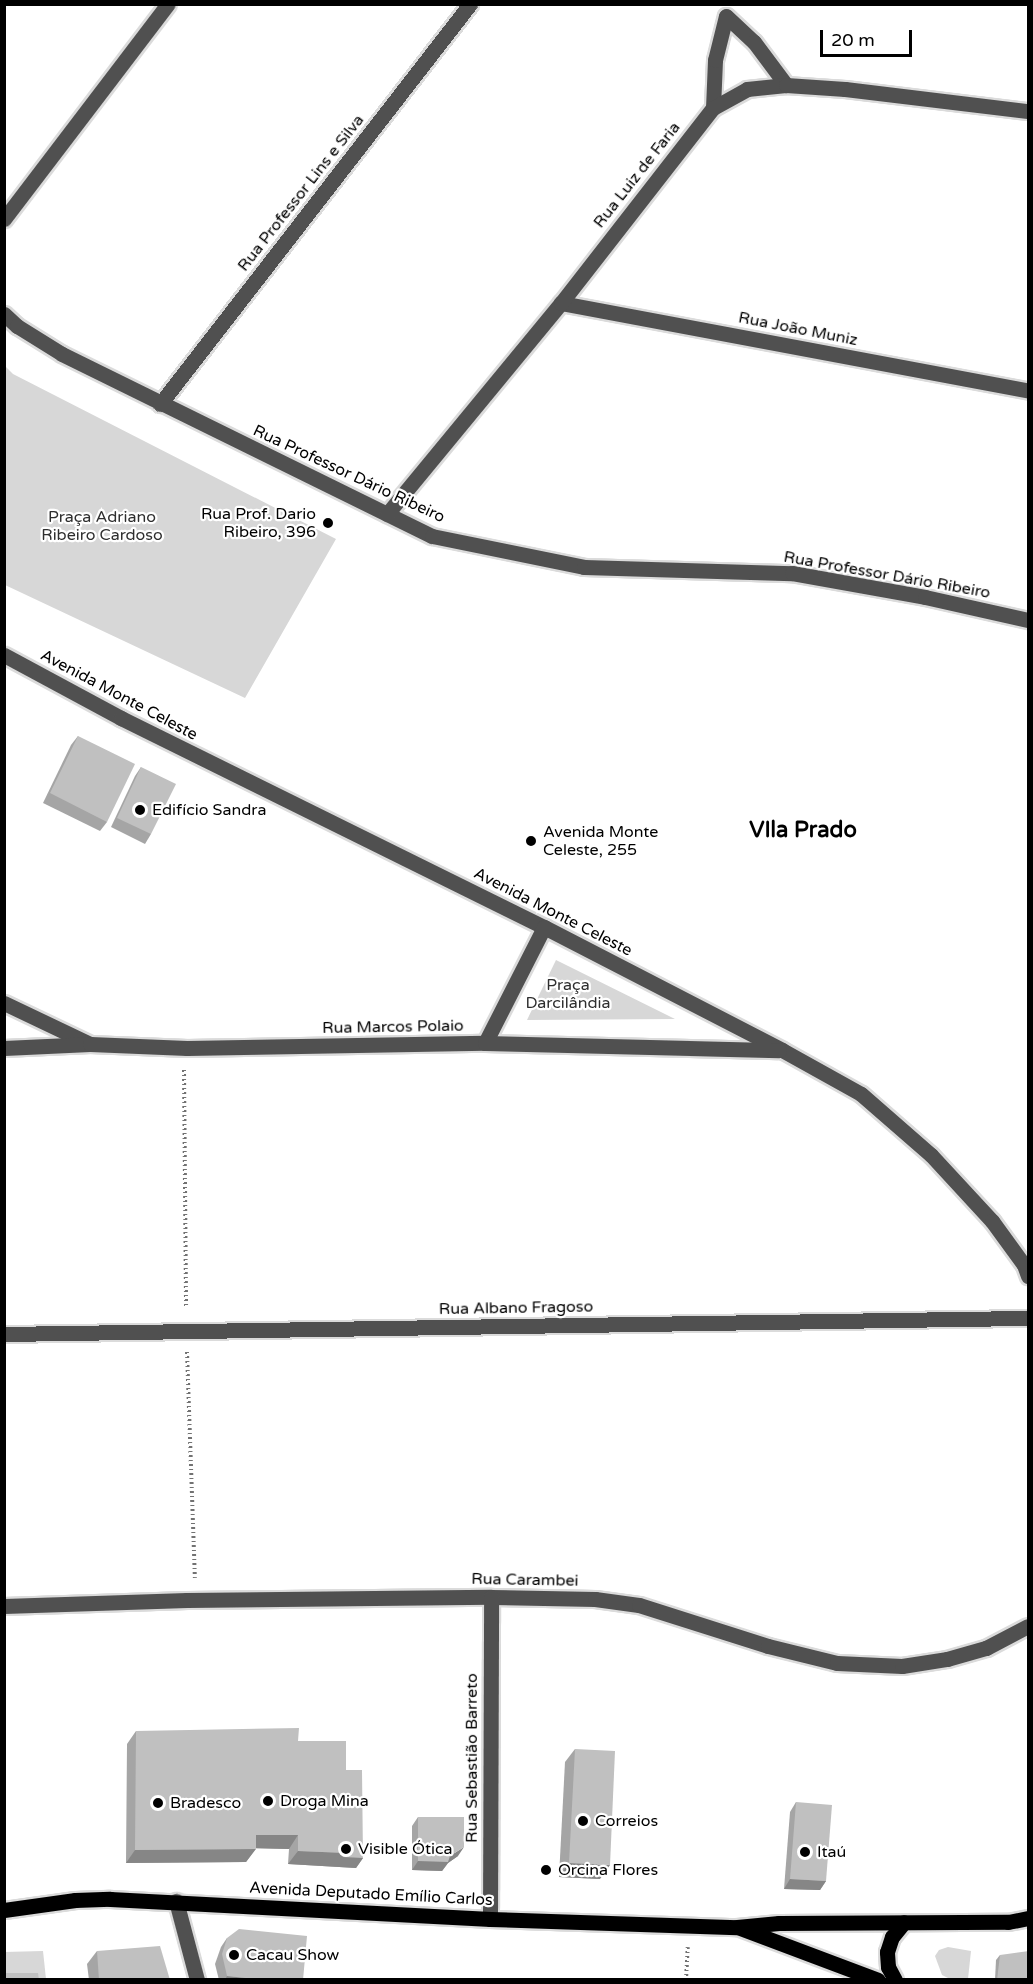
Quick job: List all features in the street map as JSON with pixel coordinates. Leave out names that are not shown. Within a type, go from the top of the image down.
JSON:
[{"type":"main road","name":"Avenida Deputado Emílio Carlos","points":[[4,1910],[75,1900],[176,1901],[490,1919],[737,1927],[778,1923],[1008,1922],[1029,1918]]},
{"type":"main road","points":[[895,1980],[888,1967],[887,1952],[892,1937],[904,1922]]},
{"type":"main road","name":"Avenida Deputado Emílio Carlos","points":[[737,1927],[878,1980]]},
{"type":"street","points":[[4,219],[168,4]]},
{"type":"street","name":"Rua Professor Lins e Silva","points":[[160,404],[470,4]]},
{"type":"street","points":[[723,10],[754,42],[786,85]]},
{"type":"street","points":[[713,108],[715,60],[723,10]]},
{"type":"street","name":"Rua Luiz de Faria","points":[[387,514],[561,303],[713,108],[747,89],[786,85],[845,89],[1029,111]]},
{"type":"street","name":"Rua João Muniz","points":[[561,303],[1029,390]]},
{"type":"street","name":"Rua Professor Dário Ribeiro","points":[[4,314],[17,326],[62,354],[432,536],[584,567],[792,573],[925,597],[1029,620]]},
{"type":"street","name":"Avenida Monte Celeste","points":[[4,655],[121,718],[544,927],[782,1050],[861,1094],[931,1155],[992,1221],[1024,1265],[1029,1276]]},
{"type":"street","points":[[485,1043],[544,927]]},
{"type":"street","points":[[4,1003],[90,1044]]},
{"type":"street","name":"Rua Marcos Polaio","points":[[4,1048],[90,1044],[187,1048],[485,1043],[782,1050]]},
{"type":"street","name":"Rua Albano Fragoso","points":[[4,1334],[1029,1318]]},
{"type":"street","name":"Rua Carambei","points":[[4,1606],[490,1597],[595,1599],[639,1605],[768,1647],[837,1663],[902,1666],[947,1659],[986,1648],[1029,1626]]},
{"type":"street","name":"Rua Sebastião Barreto","points":[[490,1597],[490,1919]]},
{"type":"street","points":[[176,1901],[197,1980]]},
{"type":"path","points":[[686,1980],[690,1925]]},
{"type":"green space","name":"Praça Adriano Ribeiro Cardoso","points":[[5,366],[13,374],[336,539],[245,698],[5,585]]},
{"type":"green space","name":"Praça Darcilândia","points":[[556,960],[675,1019],[527,1020]]},
{"type":"green space","points":[[948,1947],[971,1951],[968,1979],[950,1979],[942,1975],[935,1956],[939,1950]]},
{"type":"green space","points":[[43,1951],[46,1979],[5,1979],[4,1952]]},
{"type":"building","points":[[78,736],[135,764],[107,822],[50,793]]},
{"type":"building","name":"Edifício Sandra","points":[[141,767],[176,784],[151,834],[117,818]]},
{"type":"building","points":[[299,1728],[298,1741],[346,1741],[346,1853],[298,1851],[298,1835],[256,1835],[256,1849],[135,1850],[136,1731]]},
{"type":"building","name":"Correios","points":[[575,1749],[615,1751],[610,1865],[569,1863]]},
{"type":"building","points":[[346,1770],[362,1770],[363,1858],[343,1857],[346,1853]]},
{"type":"building","name":"Itaú","points":[[796,1802],[832,1805],[826,1881],[790,1879]]},
{"type":"building","points":[[418,1817],[464,1817],[464,1847],[450,1856],[448,1862],[418,1861]]},
{"type":"building","points":[[239,1929],[307,1936],[303,1980],[264,1980],[227,1976],[222,1954],[227,1938]]},
{"type":"building","points":[[160,1946],[170,1980],[99,1980],[97,1951]]},
{"type":"building","points":[[1029,1951],[1029,1980],[997,1980],[1000,1955]]},
{"type":"building","points":[[4,1973],[38,1973],[39,1980],[4,1980]]},
{"type":"place","name":"Rua Prof. Dario Ribeiro, 396","points":[[328,523]]},
{"type":"place","name":"Edifício Sandra","points":[[140,810]]},
{"type":"place","name":"Avenida Monte Celeste, 255","points":[[531,841]]},
{"type":"place","name":"Droga Mina","points":[[268,1801]]},
{"type":"place","name":"Bradesco","points":[[158,1803]]},
{"type":"place","name":"Correios","points":[[583,1821]]},
{"type":"place","name":"Visible Ótica","points":[[346,1849]]},
{"type":"place","name":"Itaú","points":[[805,1852]]},
{"type":"place","name":"Orcina Flores","points":[[546,1870]]},
{"type":"place","name":"Cacau Show","points":[[234,1955]]},
{"type":"district","name":"VIla Prado","points":[[803,831]]}]
